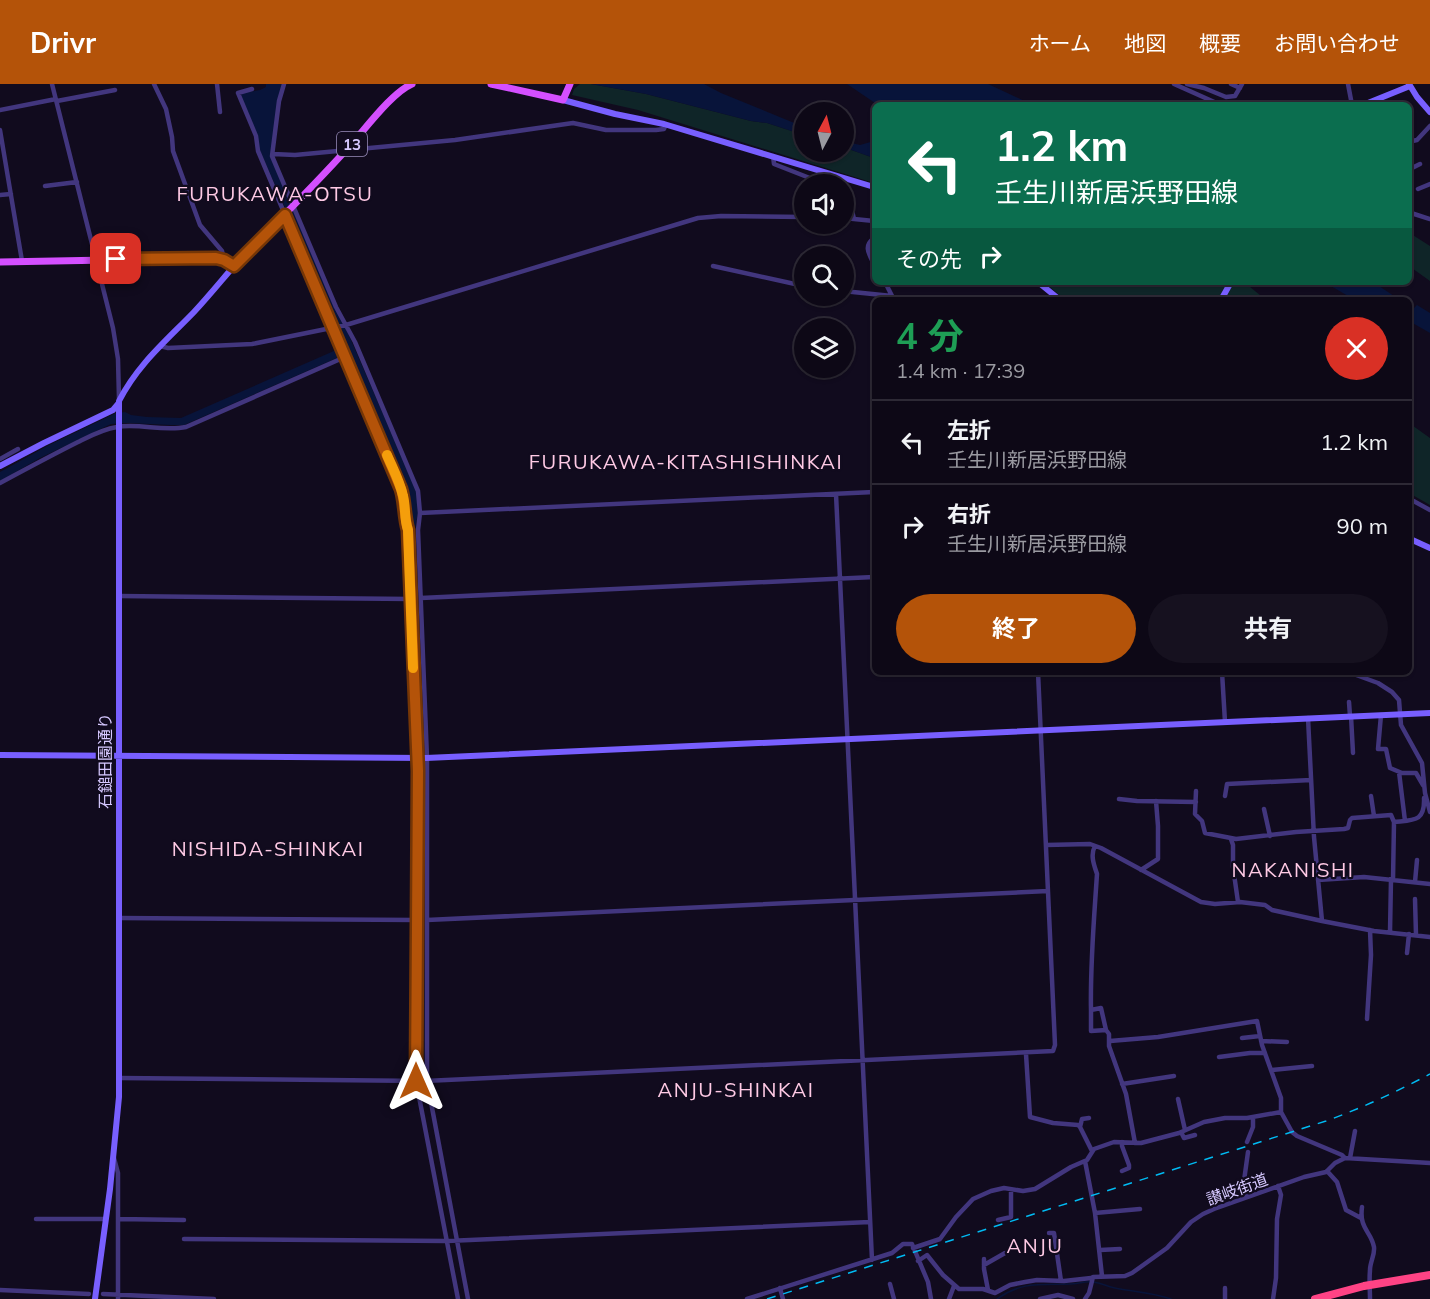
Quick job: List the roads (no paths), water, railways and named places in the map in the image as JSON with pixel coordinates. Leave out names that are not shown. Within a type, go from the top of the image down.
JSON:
[{"type":"highway","points":[[1316,1299],[1370,1285],[1430,1275]]},
{"type":"main road","points":[[491,84],[565,97],[570,84]]},
{"type":"main road","name":"13","points":[[234,266],[346,150],[392,98],[407,85]]},
{"type":"main road","points":[[0,262],[216,258],[234,266]]},
{"type":"street","points":[[0,466],[113,410],[119,401],[116,344],[52,84]]},
{"type":"street","points":[[154,84],[166,109],[173,151],[200,225],[222,251],[224,260]]},
{"type":"street","points":[[217,84],[220,112]]},
{"type":"street","points":[[241,84],[244,91]]},
{"type":"street","points":[[284,84],[279,101],[272,156],[418,491],[427,758],[426,1081],[452,1241],[458,1299]]},
{"type":"street","points":[[1187,84],[1229,97],[1235,96],[1241,86],[1231,84]]},
{"type":"street","points":[[1348,84],[1351,102]]},
{"type":"street","points":[[1177,85],[1214,102]]},
{"type":"street","points":[[1370,102],[1411,85],[1417,97],[1430,112]]},
{"type":"street","points":[[252,89],[238,93],[256,136],[258,151],[404,499],[408,530],[417,758],[417,1081],[452,1241],[468,1299]]},
{"type":"street","points":[[0,110],[115,90]]},
{"type":"street","points":[[565,97],[615,114],[666,124],[872,186]]},
{"type":"street","points":[[273,154],[295,155],[455,140],[573,123],[606,130],[656,130],[664,129],[666,124]]},
{"type":"street","points":[[1412,141],[1417,140],[1430,126]]},
{"type":"street","points":[[0,130],[22,261]]},
{"type":"street","points":[[773,156],[774,164],[800,174]]},
{"type":"street","points":[[1412,168],[1419,164]]},
{"type":"street","points":[[45,186],[77,182]]},
{"type":"street","points":[[1418,189],[1430,184]]},
{"type":"street","points":[[0,195],[10,194]]},
{"type":"street","points":[[1412,213],[1430,219]]},
{"type":"street","points":[[160,346],[168,348],[252,344],[334,328],[698,218],[794,216]]},
{"type":"street","points":[[854,219],[872,221]]},
{"type":"street","points":[[872,240],[867,251],[872,260]]},
{"type":"street","name":"石鎚田園通り","points":[[95,1299],[119,1097],[119,401],[139,368],[196,310],[234,266]]},
{"type":"street","points":[[713,266],[794,284]]},
{"type":"street","points":[[1042,285],[1056,297]]},
{"type":"street","points":[[854,293],[886,297]]},
{"type":"street","points":[[0,483],[101,431],[127,425],[173,429],[186,427],[345,357]]},
{"type":"street","points":[[0,459],[18,449]]},
{"type":"street","points":[[420,513],[872,492]]},
{"type":"street","points":[[836,494],[872,1260]]},
{"type":"street","points":[[1412,500],[1430,510]]},
{"type":"street","points":[[1412,540],[1430,548]]},
{"type":"street","points":[[421,598],[872,577]]},
{"type":"street","points":[[118,596],[411,599]]},
{"type":"street","points":[[119,1078],[426,1081],[1049,1053],[1056,1045],[1038,675]]},
{"type":"street","points":[[1222,675],[1224,722]]},
{"type":"street","points":[[1356,675],[1377,683],[1392,692],[1399,700],[1399,715],[1403,730],[1422,763],[1424,811],[1415,819],[1395,822]]},
{"type":"street","points":[[1349,702],[1353,753]]},
{"type":"street","points":[[0,755],[427,758],[1430,713]]},
{"type":"street","points":[[1381,715],[1378,749],[1386,749],[1390,768],[1399,772],[1416,773],[1430,812]]},
{"type":"street","points":[[1308,718],[1322,921]]},
{"type":"street","points":[[1399,772],[1405,821]]},
{"type":"street","points":[[1225,796],[1227,784],[1311,780]]},
{"type":"street","points":[[1196,791],[1195,813],[1202,820],[1206,833],[1231,839],[1344,830],[1348,828],[1352,818],[1391,815],[1395,822],[1390,932]]},
{"type":"street","points":[[1371,796],[1374,816]]},
{"type":"street","points":[[1119,800],[1196,802]]},
{"type":"street","points":[[1141,870],[1158,859],[1156,801]]},
{"type":"street","points":[[1264,809],[1270,836]]},
{"type":"street","points":[[1231,839],[1238,902]]},
{"type":"street","points":[[1046,845],[1090,844],[1201,902],[1265,905],[1272,910],[1322,921],[1370,930],[1430,937]]},
{"type":"street","points":[[1095,846],[1092,855],[1096,874],[1091,952],[1091,1031],[1106,1030]]},
{"type":"street","points":[[1415,882],[1417,860]]},
{"type":"street","points":[[1318,880],[1364,877],[1430,884]]},
{"type":"street","points":[[427,920],[1048,891]]},
{"type":"street","points":[[1415,899],[1416,935]]},
{"type":"street","points":[[119,918],[417,920]]},
{"type":"street","points":[[1367,1019],[1370,930]]},
{"type":"street","points":[[1407,953],[1409,934]]},
{"type":"street","points":[[1091,1011],[1101,1008],[1109,1034],[1109,1048],[1127,1099],[1135,1143]]},
{"type":"street","points":[[1110,1041],[1158,1037],[1257,1021],[1260,1039],[1281,1098],[1281,1112],[1295,1135],[1348,1158],[1430,1163]]},
{"type":"street","points":[[1242,1038],[1287,1042]]},
{"type":"street","points":[[1219,1057],[1265,1053]]},
{"type":"street","points":[[913,1248],[940,1239],[973,1199],[1004,1188],[1029,1191],[1035,1189],[1090,1157],[1092,1151],[1078,1125],[1053,1123],[1030,1117],[1026,1054]]},
{"type":"street","points":[[1272,1070],[1312,1066]]},
{"type":"street","points":[[1122,1084],[1174,1076]]},
{"type":"street","points":[[1178,1099],[1184,1138],[1195,1135]]},
{"type":"street","points":[[1092,1151],[1114,1142],[1141,1143],[1183,1131],[1204,1122],[1281,1112]]},
{"type":"street","points":[[1247,1142],[1253,1127],[1253,1117]]},
{"type":"street","points":[[1080,1127],[1082,1119],[1089,1118]]},
{"type":"street","points":[[1348,1158],[1355,1131]]},
{"type":"street","points":[[1122,1142],[1129,1165],[1129,1168],[1122,1171]]},
{"type":"street","points":[[1246,1197],[1244,1188],[1248,1152]]},
{"type":"street","points":[[113,1155],[118,1173],[118,1297]]},
{"type":"street","name":"讃岐街道","points":[[995,1296],[1010,1285],[1037,1280],[1061,1281],[1093,1276],[1132,1274],[1167,1248],[1197,1218],[1246,1197],[1327,1171],[1335,1163],[1348,1158]]},
{"type":"street","points":[[1085,1161],[1095,1213],[1102,1276]]},
{"type":"street","points":[[1327,1171],[1337,1182],[1345,1208],[1361,1218]]},
{"type":"street","points":[[1273,1299],[1276,1278],[1277,1219],[1281,1195],[1278,1186]]},
{"type":"street","points":[[998,1220],[1011,1217],[1011,1190]]},
{"type":"street","points":[[1362,1207],[1361,1218],[1374,1248],[1370,1271],[1370,1299]]},
{"type":"street","points":[[1095,1213],[1140,1209]]},
{"type":"street","points":[[36,1219],[106,1219]]},
{"type":"street","points":[[118,1219],[184,1220]]},
{"type":"street","points":[[184,1239],[452,1241],[870,1222]]},
{"type":"street","points":[[1049,1233],[1054,1233],[1061,1281]]},
{"type":"street","points":[[747,1299],[892,1253],[903,1244],[912,1244],[928,1282],[931,1299]]},
{"type":"street","points":[[1100,1250],[1120,1249]]},
{"type":"street","points":[[988,1290],[984,1262],[1005,1253]]},
{"type":"street","points":[[918,1261],[927,1255],[954,1286],[959,1289],[988,1290],[995,1296]]},
{"type":"street","points":[[1087,1298],[1091,1278]]},
{"type":"street","points":[[890,1284],[894,1299]]},
{"type":"street","points":[[949,1299],[954,1286]]},
{"type":"street","points":[[780,1288],[783,1299]]},
{"type":"street","points":[[1225,1288],[1225,1299]]},
{"type":"street","points":[[0,1290],[89,1294]]},
{"type":"street","points":[[103,1294],[118,1297],[214,1299]]},
{"type":"street","points":[[1040,1299],[1058,1295],[1073,1299]]},
{"type":"water","points":[[266,84],[282,84],[271,156],[417,492],[418,513],[415,529],[424,754],[419,754],[413,544],[407,496],[346,354],[184,425],[111,424],[40,458],[0,481],[0,472],[49,445],[116,413],[181,418],[343,347],[317,280],[260,151],[241,96],[242,93],[260,90],[266,87]]},
{"type":"water","points":[[591,84],[704,84],[794,123],[794,132],[767,123],[646,94]]},
{"type":"water","points":[[847,84],[988,84],[1027,102],[874,102]]},
{"type":"water","points":[[872,142],[872,157],[854,151],[854,144],[860,145]]},
{"type":"water","points":[[1329,285],[1378,285],[1396,297],[1350,297]]},
{"type":"water","points":[[1417,305],[1430,313],[1430,333],[1412,323],[1412,307],[1414,308]]},
{"type":"waterway","points":[[997,1299],[1023,1287],[1090,1282],[1171,1299]]},
{"type":"railway","points":[[767,1299],[1326,1121],[1353,1111],[1430,1074]]},
{"type":"district","name":"FURUKAWA-OTSU","points":[[275,193]]},
{"type":"district","name":"FURUKAWA-KITASHISHINKAI","points":[[686,461]]},
{"type":"district","name":"NISHIDA-SHINKAI","points":[[268,848]]},
{"type":"district","name":"NAKANISHI","points":[[1293,869]]},
{"type":"district","name":"ANJU-SHINKAI","points":[[736,1089]]},
{"type":"district","name":"ANJU","points":[[1035,1245]]}]
